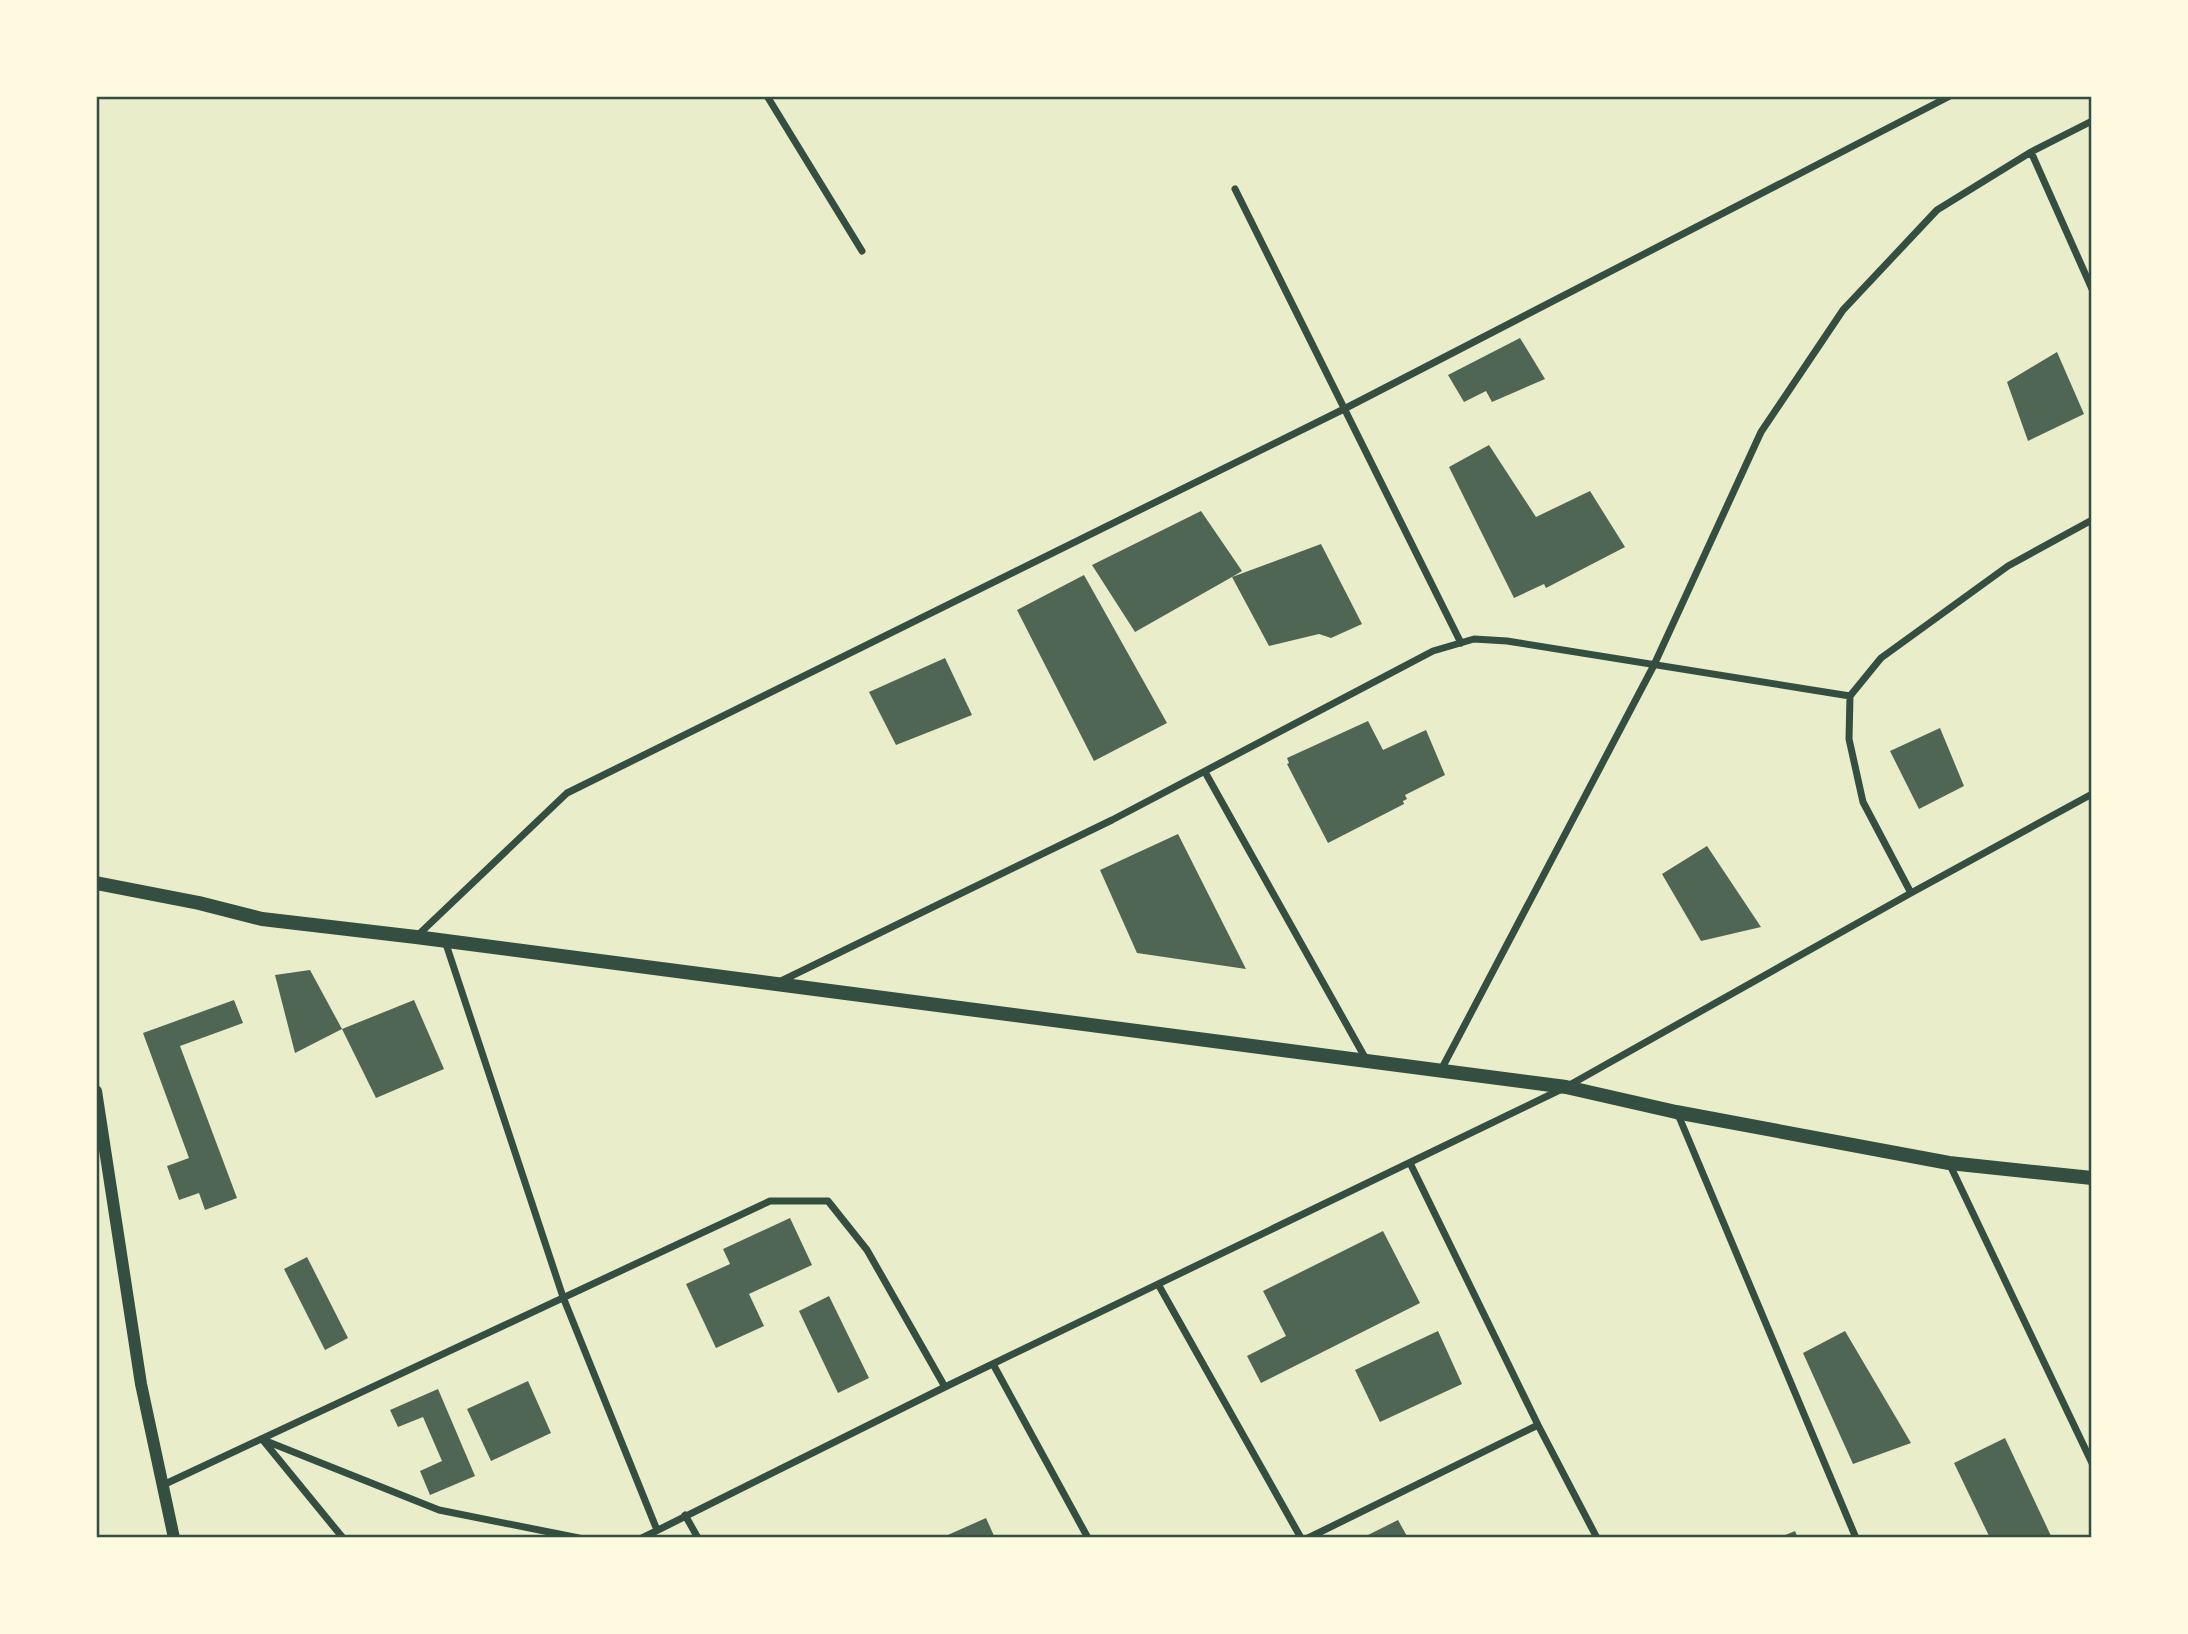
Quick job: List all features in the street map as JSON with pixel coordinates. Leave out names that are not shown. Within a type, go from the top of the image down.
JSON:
[{"type":"main road","points":[[96,883],[199,903],[262,919],[445,940],[1566,1087],[1676,1112],[1949,1163],[2092,1178]]},
{"type":"street","points":[[767,96],[862,251]]},
{"type":"street","points":[[416,937],[567,793],[1344,409],[1950,96]]},
{"type":"street","points":[[1441,1071],[1654,665],[1761,432],[1843,310],[1937,210],[2031,152],[2092,121]]},
{"type":"street","points":[[2031,152],[2092,289]]},
{"type":"street","points":[[1235,190],[1461,643]]},
{"type":"street","points":[[1911,893],[1863,802],[1849,739],[1850,696],[1881,658],[1891,650],[2008,566],[2092,520]]},
{"type":"street","points":[[775,984],[1100,827],[1433,651],[1474,639],[1507,641],[1850,696]]},
{"type":"street","points":[[1205,772],[1367,1061]]},
{"type":"street","points":[[642,1538],[945,1387],[1566,1087],[2092,794]]},
{"type":"street","points":[[445,940],[563,1297],[657,1530]]},
{"type":"street","points":[[96,1091],[141,1384],[173,1538]]},
{"type":"street","points":[[1676,1112],[1856,1538]]},
{"type":"street","points":[[1410,1163],[1597,1538]]},
{"type":"street","points":[[1949,1163],[2092,1463]]},
{"type":"street","points":[[163,1485],[770,1201],[828,1201],[867,1250],[945,1387]]},
{"type":"street","points":[[1158,1284],[1301,1538]]},
{"type":"street","points":[[993,1364],[1088,1538]]},
{"type":"street","points":[[1308,1538],[1538,1424]]},
{"type":"street","points":[[261,1439],[343,1538]]},
{"type":"street","points":[[261,1439],[439,1510],[579,1538]]},
{"type":"street","points":[[685,1515],[698,1538]]},
{"type":"building","points":[[1520,338],[1545,379],[1492,402],[1486,391],[1464,402],[1448,375]]},
{"type":"building","points":[[2057,352],[2084,414],[2028,441],[2007,382]]},
{"type":"building","points":[[1489,445],[1536,517],[1590,491],[1625,547],[1546,588],[1544,584],[1514,598],[1449,467]]},
{"type":"building","points":[[1201,511],[1242,571],[1135,632],[1092,565]]},
{"type":"building","points":[[1321,544],[1362,624],[1331,638],[1319,634],[1269,646],[1232,577]]},
{"type":"building","points":[[1084,575],[1167,723],[1094,761],[1017,610]]},
{"type":"building","points":[[945,658],[972,715],[896,745],[869,692]]},
{"type":"building","points":[[1368,721],[1383,750],[1426,730],[1445,775],[1405,795],[1407,799],[1403,801],[1404,804],[1328,843],[1287,764],[1287,758]]},
{"type":"building","points":[[1940,728],[1964,786],[1919,809],[1890,751]]},
{"type":"building","points":[[1178,834],[1246,969],[1137,953],[1100,870]]},
{"type":"building","points":[[1707,846],[1761,927],[1701,941],[1662,874]]},
{"type":"building","points":[[310,970],[342,1029],[295,1053],[275,975]]},
{"type":"building","points":[[234,1000],[243,1023],[180,1046],[237,1198],[205,1210],[199,1193],[179,1200],[167,1166],[189,1158],[143,1033]]},
{"type":"building","points":[[414,1000],[444,1069],[376,1098],[342,1029]]},
{"type":"building","points":[[790,1218],[812,1265],[749,1294],[764,1326],[716,1348],[686,1284],[730,1264],[723,1249]]},
{"type":"building","points":[[1383,1231],[1420,1303],[1261,1383],[1247,1356],[1286,1336],[1263,1291]]},
{"type":"building","points":[[307,1257],[348,1338],[325,1350],[284,1269]]},
{"type":"building","points":[[829,1296],[869,1378],[838,1393],[799,1311]]},
{"type":"building","points":[[1438,1331],[1462,1384],[1380,1422],[1355,1370]]},
{"type":"building","points":[[1845,1331],[1911,1443],[1853,1464],[1803,1353]]},
{"type":"building","points":[[528,1381],[551,1433],[491,1461],[467,1409]]},
{"type":"building","points":[[438,1389],[475,1476],[430,1495],[420,1471],[442,1461],[423,1417],[398,1427],[390,1410]]},
{"type":"building","points":[[2005,1438],[2052,1538],[1990,1538],[1954,1463]]},
{"type":"building","points":[[986,1518],[995,1538],[941,1538]]},
{"type":"building","points":[[1398,1520],[1408,1538],[1362,1538]]},
{"type":"building","points":[[1795,1531],[1798,1538],[1778,1538]]}]
